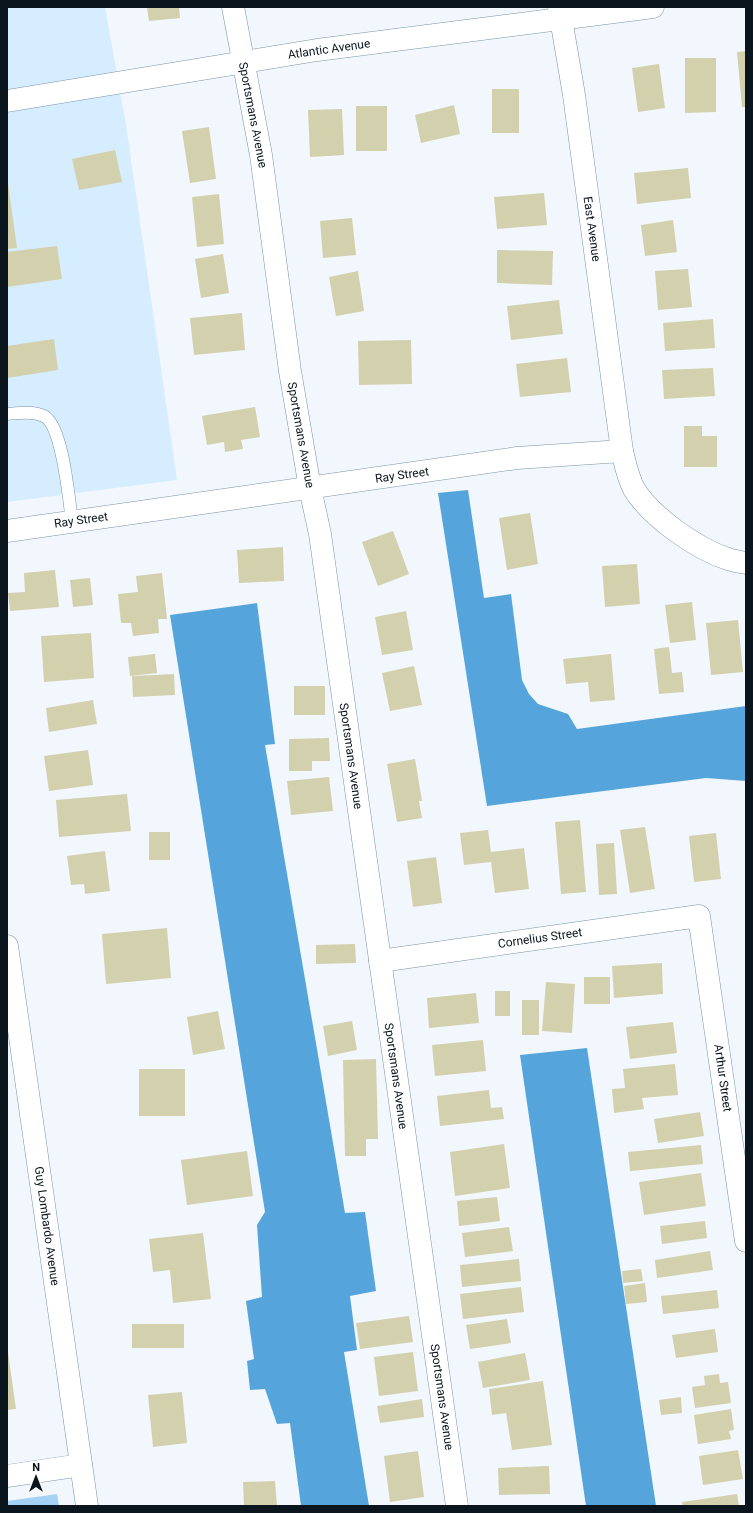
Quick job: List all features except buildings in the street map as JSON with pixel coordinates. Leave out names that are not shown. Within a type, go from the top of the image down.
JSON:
[{"type":"street","name":"Sportsmans Avenue","points":[[233,7],[242,62],[261,155],[290,371],[310,488],[320,534],[457,1506]]},
{"type":"street","name":"Atlantic Avenue","points":[[7,101],[317,50],[560,13],[653,7]]},
{"type":"street","name":"East Avenue","points":[[560,13],[574,95],[622,451]]},
{"type":"street","name":"Ray Street","points":[[7,531],[517,458],[622,451]]},
{"type":"street","points":[[622,451],[633,487],[643,502],[658,517],[695,544],[728,559],[746,563]]},
{"type":"street","name":"Cornelius Street","points":[[380,961],[700,916]]},
{"type":"street","name":"Arthur Street","points":[[700,916],[746,1241]]},
{"type":"street","name":"Guy Lombardo Avenue","points":[[8,957],[87,1506]]},
{"type":"street","points":[[7,1476],[81,1465]]},
{"type":"lane","points":[[7,414],[28,412],[45,416],[51,424],[63,454],[72,522]]},
{"type":"shaded area","points":[[7,7],[105,7],[126,125],[177,480],[7,502]]},
{"type":"shaded area","points":[[468,490],[484,598],[511,594],[522,680],[529,694],[538,704],[568,714],[577,729],[746,706],[746,781],[706,778],[487,806],[438,493]]},
{"type":"shaded area","points":[[257,603],[275,744],[265,745],[345,1213],[365,1212],[376,1291],[350,1296],[357,1350],[344,1352],[369,1506],[301,1506],[290,1423],[277,1424],[265,1389],[250,1390],[247,1361],[254,1359],[246,1301],[262,1297],[257,1225],[265,1212],[170,615]]},
{"type":"shaded area","points":[[587,1048],[656,1506],[586,1506],[520,1055]]},
{"type":"shaded area","points":[[57,1494],[59,1506],[7,1506],[7,1501]]}]
